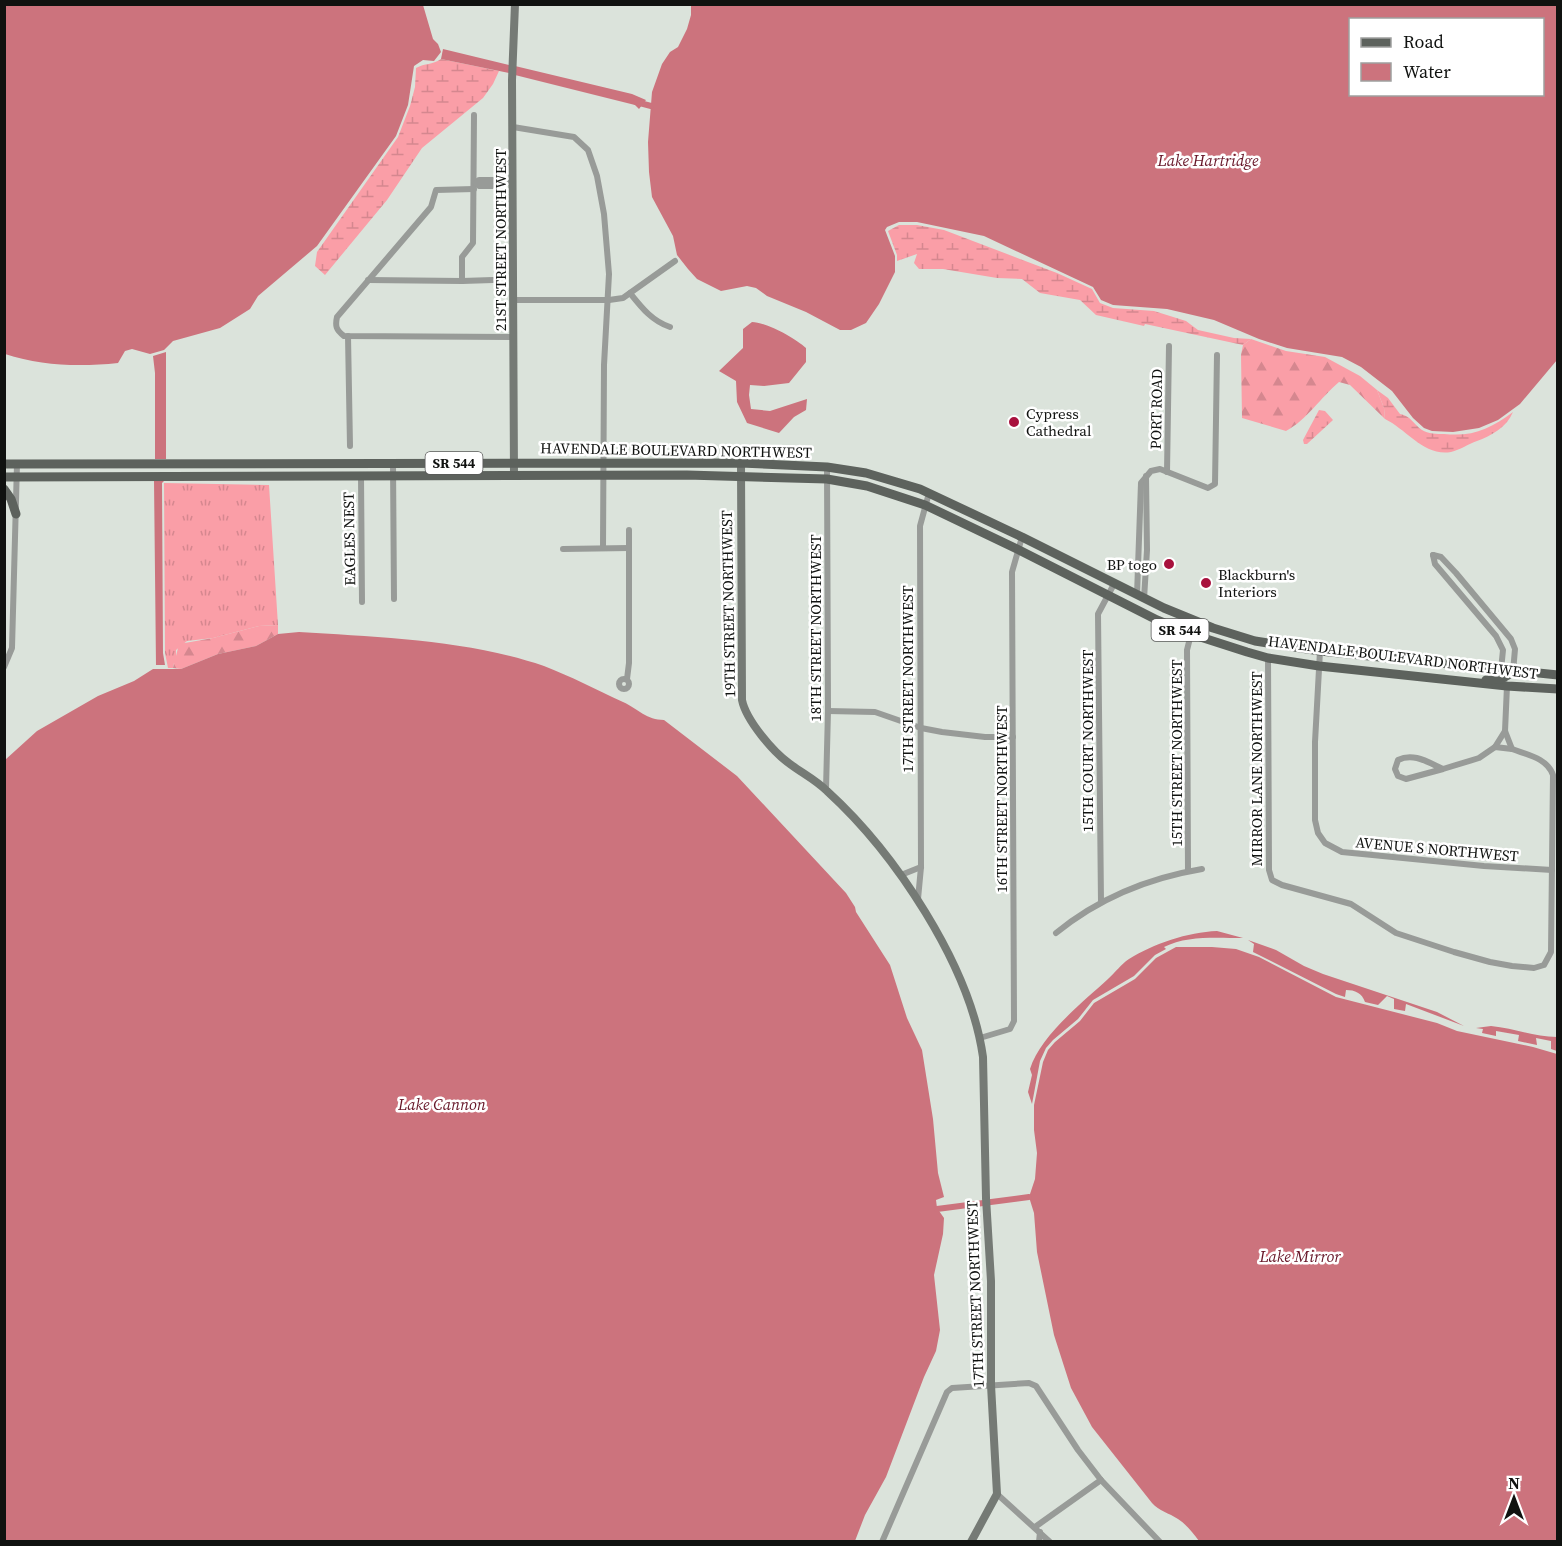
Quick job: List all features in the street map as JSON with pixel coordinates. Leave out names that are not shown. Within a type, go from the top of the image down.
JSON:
[{"type":"main road","points":[[240,463],[240,476]]},
{"type":"main road","name":"HAVENDALE BOULEVARD NORTHWEST","points":[[17,464],[741,463],[827,467],[866,473],[929,493],[1141,597],[1213,628],[1256,640],[1320,651],[1557,675]]},
{"type":"main road","name":"SR 544","points":[[4,464],[17,464]]},
{"type":"main road","name":"HAVENDALE BOULEVARD NORTHWEST","points":[[17,477],[741,476],[827,479],[867,486],[926,505],[1156,620],[1191,634],[1268,658],[1318,666],[1466,682],[1557,689]]},
{"type":"main road","name":"SR 544","points":[[4,477],[17,477]]},
{"type":"main road","points":[[4,489],[11,499],[16,514]]},
{"type":"main road","points":[[1191,634],[1203,632],[1234,640],[1256,640]]},
{"type":"main road","points":[[1466,682],[1501,679],[1513,672]]},
{"type":"main road","points":[[1507,686],[1512,681],[1535,674]]},
{"type":"street","name":"21ST STREET NORTHWEST","points":[[514,476],[512,60],[515,4]]},
{"type":"street","points":[[462,280],[462,257],[474,243],[474,115]]},
{"type":"street","points":[[513,127],[574,137],[588,150],[595,167],[604,214],[609,300],[603,365],[603,548]]},
{"type":"street","points":[[513,183],[479,180],[475,185],[436,190],[431,207],[337,317],[335,324],[344,336],[513,337]]},
{"type":"street","points":[[513,300],[623,298],[675,261]]},
{"type":"street","points":[[369,280],[493,280]]},
{"type":"street","points":[[630,293],[648,315],[670,327]]},
{"type":"street","points":[[348,336],[350,446]]},
{"type":"street","name":"PORT ROAD","points":[[1167,472],[1169,346]]},
{"type":"street","points":[[1141,597],[1147,550],[1146,476],[1155,469],[1208,488],[1213,487],[1215,481],[1217,355]]},
{"type":"street","points":[[393,463],[394,599]]},
{"type":"street","name":"19TH STREET NORTHWEST","points":[[741,463],[742,700],[749,718],[784,759],[826,789],[857,821],[901,874]]},
{"type":"street","points":[[4,666],[12,648],[17,464]]},
{"type":"street","name":"18TH STREET NORTHWEST","points":[[826,789],[827,467]]},
{"type":"street","name":"EAGLES NEST","points":[[361,476],[362,602]]},
{"type":"street","name":"17TH STREET NORTHWEST","points":[[918,899],[921,867],[920,548],[921,522],[929,493]]},
{"type":"street","points":[[627,679],[629,530]]},
{"type":"street","name":"16TH STREET NORTHWEST","points":[[980,1038],[1010,1029],[1014,1021],[1012,572],[1022,537]]},
{"type":"street","points":[[563,549],[629,548]]},
{"type":"street","points":[[1500,671],[1503,650],[1496,636],[1435,564],[1433,555],[1441,557],[1456,573],[1511,639],[1515,649],[1513,672]]},
{"type":"street","name":"15TH COURT NORTHWEST","points":[[1101,903],[1098,614],[1114,584]]},
{"type":"street","name":"15TH STREET NORTHWEST","points":[[1188,872],[1187,650],[1191,634]]},
{"type":"street","points":[[1318,666],[1320,651]]},
{"type":"street","name":"MIRROR LANE NORTHWEST","points":[[1268,658],[1269,870],[1272,880],[1282,885],[1351,904],[1396,933],[1483,961],[1534,968],[1544,965],[1551,952],[1552,870]]},
{"type":"street","name":"AVENUE S NORTHWEST","points":[[1318,666],[1315,820],[1324,842],[1342,852],[1503,868],[1552,870]]},
{"type":"street","points":[[1507,686],[1505,731],[1512,749]]},
{"type":"street","points":[[828,711],[874,712],[921,728],[980,737],[1013,737]]},
{"type":"street","points":[[1443,770],[1418,758],[1406,756],[1398,760],[1395,769],[1398,776],[1406,779],[1443,770],[1479,758],[1495,747],[1505,731]]},
{"type":"street","points":[[1495,747],[1512,749],[1543,761],[1553,775],[1552,870]]},
{"type":"street","points":[[901,874],[921,867]]},
{"type":"street","points":[[1056,933],[1101,903],[1136,886],[1202,869]]},
{"type":"street","name":"17TH STREET NORTHWEST","points":[[901,874],[918,899],[957,973],[980,1038],[983,1057],[986,1202],[991,1281],[991,1385],[997,1494]]},
{"type":"street","points":[[882,1542],[947,1392],[951,1388],[1029,1383],[1036,1386],[1078,1450],[1101,1480],[1160,1542]]},
{"type":"street","points":[[1037,1530],[1101,1480]]},
{"type":"street","points":[[971,1542],[997,1494],[1050,1542]]},
{"type":"street","points":[[1037,1530],[1039,1542]]},
{"type":"green space","points":[[441,59],[499,71],[483,98],[422,148],[387,200],[325,275],[315,266],[317,252],[398,137],[415,87],[416,68]]},
{"type":"green space","points":[[899,225],[917,225],[944,230],[1057,273],[1092,289],[1100,303],[1113,308],[1154,311],[1186,321],[1198,330],[1234,338],[1251,339],[1243,345],[1096,315],[1080,300],[1040,293],[1022,279],[997,278],[943,269],[919,269],[914,263],[917,254],[897,261],[888,231]]},
{"type":"green space","points":[[1251,339],[1286,351],[1325,357],[1360,376],[1377,390],[1384,408],[1385,419],[1350,385],[1339,382],[1301,421],[1286,431],[1242,418],[1241,355],[1243,345]]},
{"type":"green space","points":[[1377,390],[1388,398],[1400,414],[1409,418],[1422,430],[1433,434],[1473,433],[1497,423],[1513,412],[1507,422],[1493,434],[1454,451],[1442,452],[1424,446],[1385,419],[1384,408]]},
{"type":"green space","points":[[1319,410],[1325,411],[1333,420],[1307,444],[1304,444],[1303,440]]},
{"type":"green space","points":[[164,483],[269,485],[278,625],[259,626],[213,638],[187,641],[176,650],[176,663],[173,668],[168,668],[165,653]]},
{"type":"green space","points":[[278,625],[278,634],[256,646],[218,654],[181,669],[173,668],[179,644],[259,626]]},
{"type":"water","points":[[5,4],[423,5],[433,39],[441,52],[434,61],[423,60],[414,66],[408,105],[396,136],[317,246],[258,296],[250,309],[220,328],[173,341],[164,350],[150,354],[132,349],[125,351],[118,363],[75,365],[47,363],[5,354]]},
{"type":"water","name":"Lake Hartridge","points":[[691,5],[1557,5],[1557,360],[1520,404],[1498,420],[1479,428],[1453,432],[1432,431],[1424,428],[1413,418],[1392,391],[1361,367],[1342,357],[1287,348],[1214,320],[1167,309],[1113,305],[1101,300],[1093,287],[984,236],[917,222],[899,222],[885,230],[895,256],[895,272],[879,304],[866,323],[851,330],[840,330],[806,312],[767,296],[756,288],[747,286],[721,291],[697,279],[677,255],[673,236],[652,197],[648,142],[652,92],[662,64],[670,52],[678,47],[687,29]]},
{"type":"water","points":[[443,49],[509,65],[509,73],[441,59]]},
{"type":"water","points":[[515,66],[632,94],[646,100],[639,109],[635,105],[515,75]]},
{"type":"water","points":[[752,322],[780,331],[806,348],[806,362],[789,383],[750,385],[751,409],[770,411],[807,399],[806,410],[794,417],[779,433],[747,423],[737,402],[736,381],[719,371],[743,348],[743,329]]},
{"type":"water","points":[[166,352],[166,459],[155,459],[153,356]]},
{"type":"water","points":[[154,480],[164,481],[162,483],[163,653],[165,665],[156,665]]},
{"type":"water","name":"Lake Cannon","points":[[299,632],[423,641],[515,657],[554,670],[648,716],[664,720],[737,776],[846,893],[855,907],[890,965],[907,1018],[922,1050],[933,1119],[938,1173],[944,1197],[936,1200],[937,1208],[944,1218],[934,1275],[940,1330],[936,1351],[886,1477],[865,1515],[855,1541],[5,1541],[5,760],[37,731],[98,696],[134,681],[153,669],[181,669],[218,654],[256,646],[278,634]]},
{"type":"water","points":[[1217,931],[1243,938],[1203,938],[1173,943],[1164,947],[1166,949],[1155,955],[1134,976],[1093,1000],[1078,1019],[1046,1048],[1040,1061],[1032,1104],[1028,1092],[1032,1075],[1030,1069],[1043,1044],[1063,1020],[1111,977],[1123,963],[1171,940]]},
{"type":"water","points":[[1248,940],[1276,950],[1323,974],[1437,1012],[1464,1026],[1406,1004],[1405,1011],[1394,1009],[1394,999],[1387,996],[1378,1005],[1365,1002],[1360,994],[1352,991],[1346,990],[1345,997],[1336,994],[1253,952],[1254,944]]},
{"type":"water","name":"Lake Mirror","points":[[1176,947],[1236,949],[1259,957],[1336,997],[1437,1023],[1457,1031],[1557,1054],[1557,1541],[1199,1541],[1181,1521],[1152,1503],[1092,1427],[1071,1388],[1054,1335],[1037,1252],[1034,1213],[1029,1197],[1035,1179],[1037,1153],[1034,1105],[1043,1062],[1048,1050],[1055,1042],[1080,1021],[1094,1003],[1135,979],[1156,958]]},
{"type":"water","points":[[1491,1026],[1540,1036],[1557,1037],[1557,1051],[1551,1049],[1551,1041],[1536,1038],[1537,1045],[1518,1041],[1519,1035],[1496,1031],[1496,1036],[1482,1033],[1483,1029],[1476,1028]]},
{"type":"waterway","points":[[636,102],[651,106]]},
{"type":"waterway","points":[[937,1209],[1029,1197]]},
{"type":"place","name":"Cypress Cathedral","points":[[1014,422]]},
{"type":"place","name":"BP togo","points":[[1169,564]]},
{"type":"place","name":"Blackburn's Interiors","points":[[1206,583]]}]
